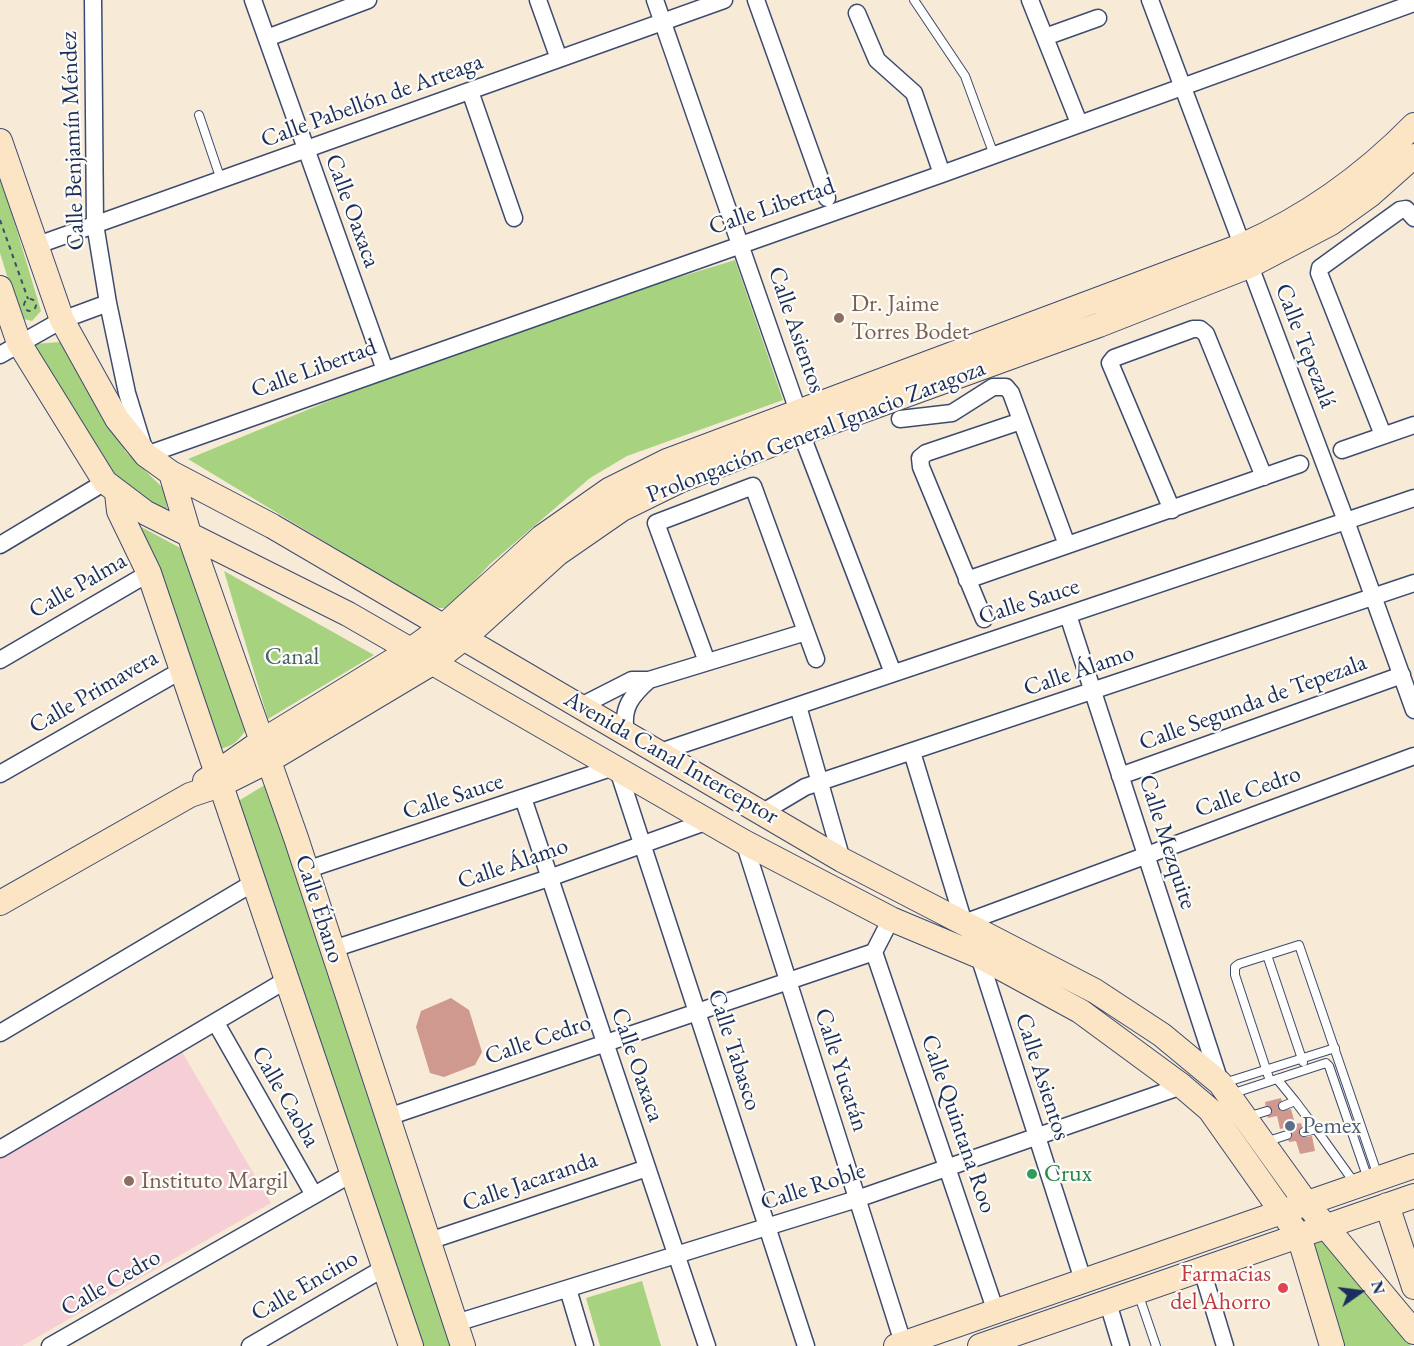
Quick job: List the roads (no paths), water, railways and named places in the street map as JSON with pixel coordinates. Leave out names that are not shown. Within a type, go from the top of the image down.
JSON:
[{"type":"main road","name":"Prolongación General Ignacio Zaragoza","points":[[800,422],[867,410],[1099,325],[1245,256],[1278,230],[1318,205],[1372,165],[1414,125]]},
{"type":"main road","name":"Avenida Canal Interceptor","points":[[0,141],[62,320],[117,419],[146,455],[171,472],[272,526],[842,860],[1095,991],[1162,1035],[1224,1089],[1307,1204],[1414,1332]]},
{"type":"main road","name":"Prolongación General Ignacio Zaragoza","points":[[265,751],[412,649],[454,632],[557,554],[622,509],[800,422],[1331,223],[1390,178],[1414,156]]},
{"type":"main road","name":"Avenida Canal Interceptor","points":[[0,288],[10,349],[111,487],[146,513],[412,649],[432,663],[744,842],[891,919],[979,956],[1080,1011],[1182,1086],[1210,1110],[1299,1236],[1332,1346]]},
{"type":"main road","name":"Calle Ébano","points":[[171,472],[189,534],[333,949],[460,1335]]},
{"type":"main road","points":[[111,487],[119,511],[149,573],[411,1346]]},
{"type":"main road","name":"Prolongación General Ignacio Zaragoza","points":[[0,903],[265,751],[432,663],[454,632]]},
{"type":"main road","points":[[657,792],[689,800],[751,824],[763,812]]},
{"type":"main road","points":[[768,854],[771,842],[778,838],[842,860]]},
{"type":"main road","points":[[901,1345],[1414,1166]]},
{"type":"main road","points":[[980,1346],[1007,1341],[1108,1303],[1414,1196]]},
{"type":"main road","points":[[1387,1205],[1414,1287]]},
{"type":"street","name":"Calle Benjamín Méndez","points":[[93,0],[95,224],[108,303],[127,393],[146,455]]},
{"type":"street","name":"Calle Oaxaca","points":[[253,0],[385,370]]},
{"type":"street","points":[[267,38],[368,0]]},
{"type":"street","points":[[538,0],[559,59]]},
{"type":"street","name":"Calle Asientos","points":[[655,0],[741,243],[800,422],[893,673]]},
{"type":"street","name":"Calle Pabellón de Arteaga","points":[[35,246],[724,0]]},
{"type":"street","name":"Calle Libertad","points":[[756,0],[827,198]]},
{"type":"street","points":[[1030,0],[1079,123]]},
{"type":"street","name":"Calle Tepezalá","points":[[1150,0],[1346,521],[1414,710]]},
{"type":"street","name":"Calle Libertad","points":[[146,455],[741,243],[942,174],[1182,87],[1386,6],[1414,3]]},
{"type":"street","points":[[857,13],[877,60],[914,93],[942,174]]},
{"type":"street","points":[[1045,38],[1098,18]]},
{"type":"street","points":[[470,91],[514,218]]},
{"type":"street","points":[[1390,178],[1414,168]]},
{"type":"street","points":[[1383,435],[1319,273],[1320,268],[1400,210],[1406,209],[1414,218]]},
{"type":"street","points":[[10,349],[62,320],[108,303]]},
{"type":"street","points":[[1172,510],[1110,363],[1114,358],[1192,329],[1200,329],[1206,334],[1264,477]]},
{"type":"street","points":[[867,410],[900,419],[913,427],[939,427],[955,422],[991,401],[1013,400],[1068,545]]},
{"type":"street","points":[[984,619],[921,467],[920,458],[926,453],[1021,421]]},
{"type":"street","points":[[1342,450],[1414,425]]},
{"type":"street","points":[[967,579],[1300,464]]},
{"type":"street","points":[[707,663],[656,523],[753,486],[816,659]]},
{"type":"street","points":[[0,545],[111,487]]},
{"type":"street","name":"Calle Sauce","points":[[660,752],[1414,498]]},
{"type":"street","name":"Calle Palma","points":[[0,660],[149,573]]},
{"type":"street","name":"Calle Álamo","points":[[763,812],[792,792],[819,782],[1414,583]]},
{"type":"street","name":"Calle Mezquite","points":[[1068,615],[1224,1089]]},
{"type":"street","points":[[581,706],[632,680],[649,680],[806,632]]},
{"type":"street","name":"Calle Primavera","points":[[0,774],[182,670]]},
{"type":"street","name":"Calle Segunda de Tepezala","points":[[1120,776],[1402,675]]},
{"type":"street","points":[[626,732],[624,713],[627,704],[649,680]]},
{"type":"street","points":[[798,706],[842,860]]},
{"type":"street","points":[[912,752],[964,923]]},
{"type":"street","name":"Calle Cedro","points":[[964,923],[1414,756]]},
{"type":"street","name":"Calle Sauce","points":[[306,870],[616,768]]},
{"type":"street","name":"Calle Tabasco","points":[[616,768],[806,1346]]},
{"type":"street","name":"Calle Oaxaca","points":[[523,798],[707,1346]]},
{"type":"street","name":"Calle Álamo","points":[[333,949],[549,878],[708,821]]},
{"type":"street","name":"Calle Yucatán","points":[[744,842],[901,1345]]},
{"type":"street","points":[[0,1032],[253,883]]},
{"type":"street","points":[[874,951],[891,919]]},
{"type":"street","name":"Calle Cedro","points":[[388,1117],[874,951]]},
{"type":"street","name":"Calle Quintana Roo","points":[[874,951],[996,1312]]},
{"type":"street","name":"Calle Asientos","points":[[979,956],[1083,1280]]},
{"type":"street","points":[[0,1149],[288,979]]},
{"type":"street","name":"Calle Caoba","points":[[216,1023],[314,1195]]},
{"type":"street","name":"Calle Roble","points":[[460,1335],[568,1289],[857,1199],[1182,1086]]},
{"type":"street","name":"Calle Jacaranda","points":[[429,1241],[647,1168]]},
{"type":"street","name":"Calle Cedro","points":[[50,1346],[353,1173]]},
{"type":"street","name":"Calle Encino","points":[[250,1346],[384,1268]]},
{"type":"street","points":[[1202,1270],[1225,1346]]},
{"type":"street","points":[[568,1289],[585,1346]]},
{"type":"street","points":[[1108,1303],[1121,1346]]},
{"type":"lane","points":[[914,0],[965,76],[994,155]]},
{"type":"lane","points":[[199,115],[222,180]]},
{"type":"lane","points":[[1295,945],[1302,948],[1335,1048],[1368,1182],[1316,1129],[1295,1101],[1266,1071],[1234,975],[1235,967],[1239,964],[1295,945]]},
{"type":"lane","points":[[1267,955],[1305,1069]]},
{"type":"lane","points":[[1224,1089],[1266,1071],[1335,1048]]},
{"type":"lane","points":[[1224,1089],[1274,1080],[1319,1063],[1329,1066],[1368,1182]]},
{"type":"lane","points":[[1283,1106],[1295,1101]]},
{"type":"lane","points":[[1244,1118],[1267,1111]]},
{"type":"lane","points":[[1304,1132],[1316,1129]]},
{"type":"lane","points":[[1262,1143],[1287,1136]]},
{"type":"lane","points":[[1138,1293],[1156,1346]]},
{"type":"place","name":"Dr. Jaime Torres Bodet","points":[[839,318]]},
{"type":"place","name":"Pemex","points":[[1290,1126]]},
{"type":"place","name":"Crux","points":[[1032,1174]]},
{"type":"place","name":"Instituto Margil","points":[[129,1181]]},
{"type":"place","name":"Farmacias del Ahorro","points":[[1283,1288]]},
{"type":"park label","name":"Canal","points":[[292,657]]}]
